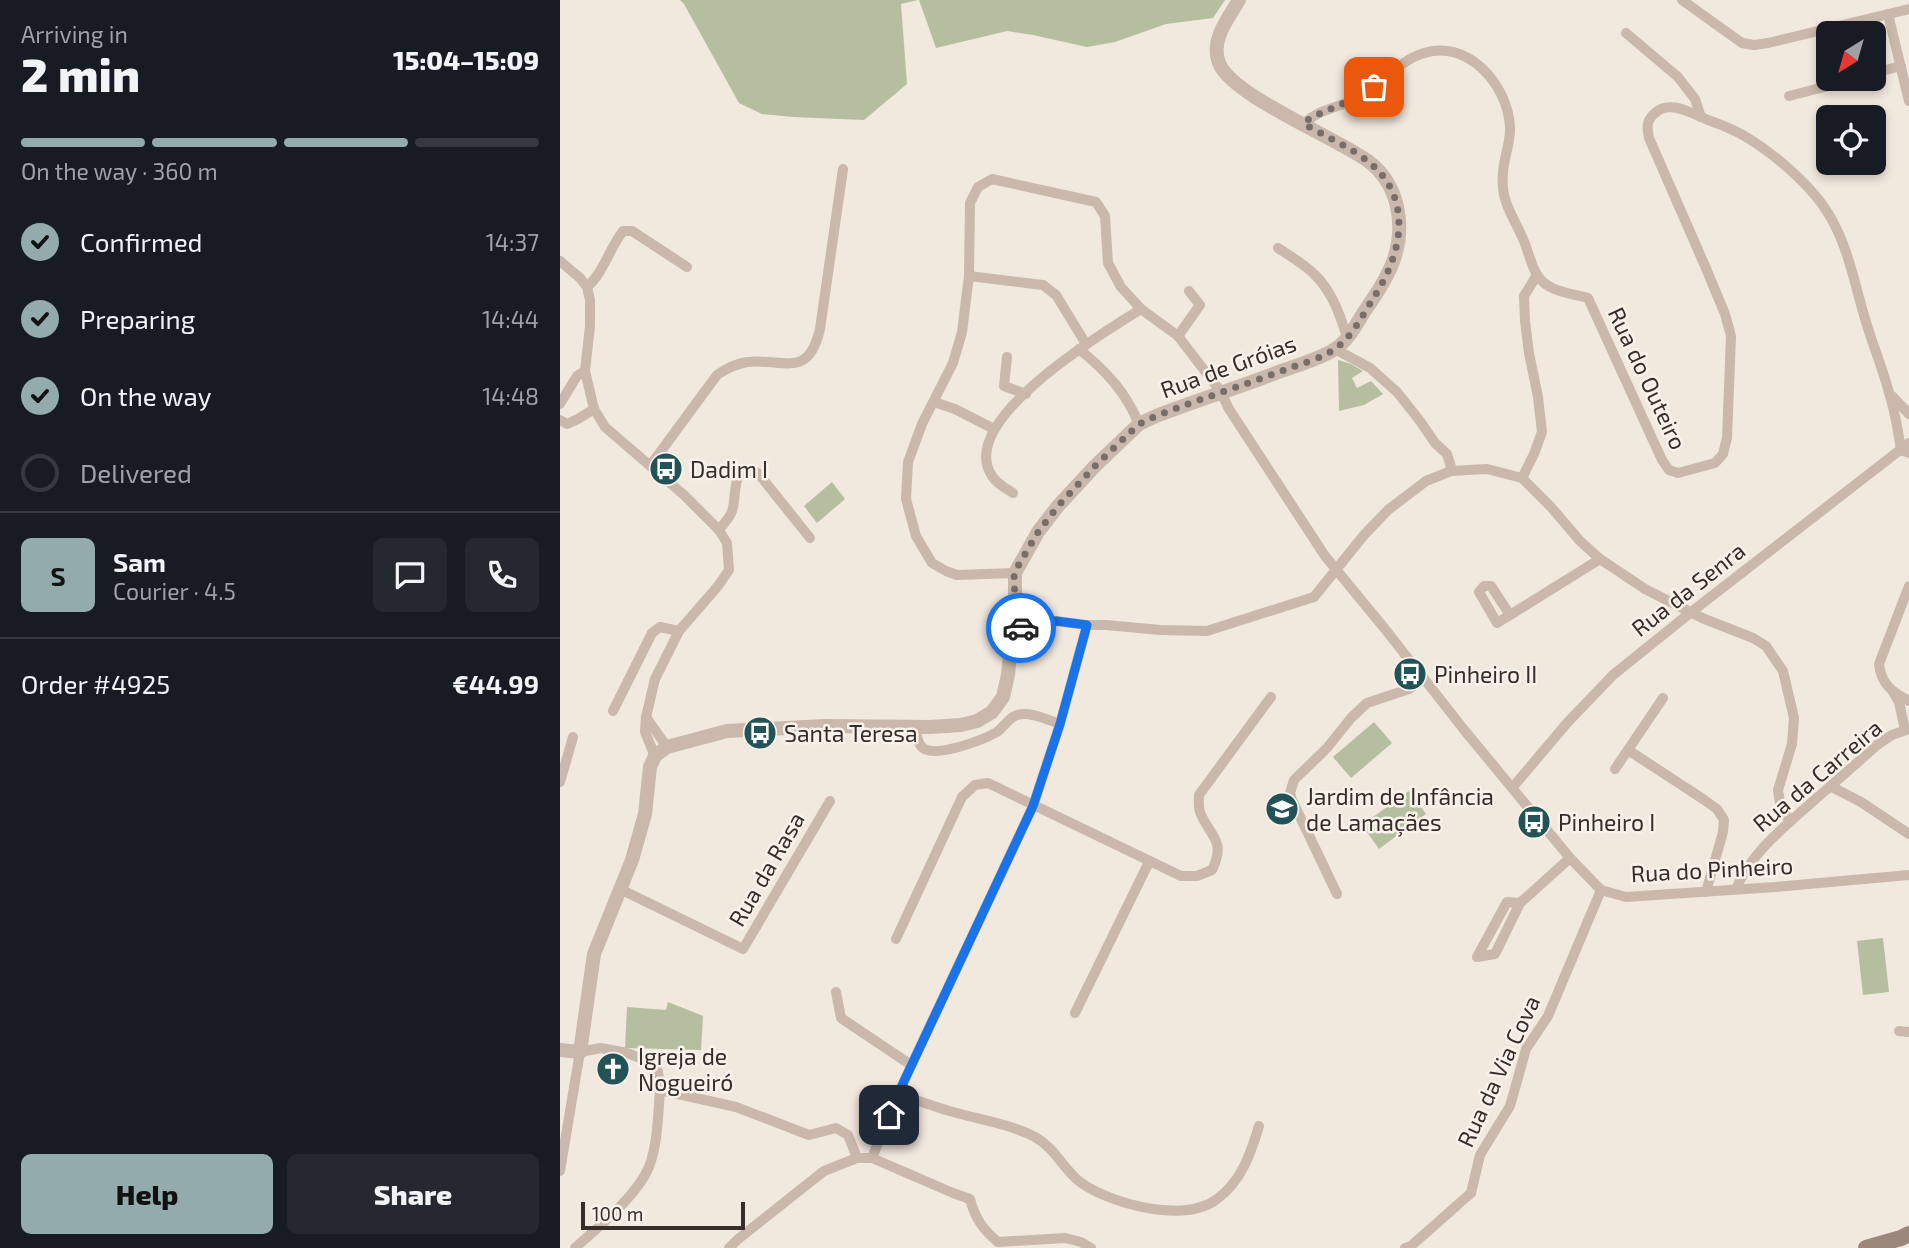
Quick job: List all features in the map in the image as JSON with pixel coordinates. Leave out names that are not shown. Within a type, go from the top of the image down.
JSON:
[{"type":"main road","points":[[1866,1248],[1909,1235]]},
{"type":"main road","points":[[1906,1248],[1909,1235]]},
{"type":"street","name":"Rua de Gróias","points":[[1014,573],[1038,532],[1058,506],[1139,424],[1335,349],[1347,337],[1381,286],[1393,261],[1399,235],[1396,199],[1387,182],[1370,163],[1344,146],[1229,79],[1219,63],[1216,49],[1220,32],[1239,0]]},
{"type":"street","points":[[1682,0],[1742,43],[1754,45],[1909,9]]},
{"type":"street","points":[[1888,14],[1909,100]]},
{"type":"street","points":[[1626,33],[1678,77],[1695,99],[1701,117]]},
{"type":"street","points":[[1304,124],[1310,118],[1374,87],[1419,54],[1433,50],[1452,51],[1469,58],[1489,75],[1500,93],[1510,127],[1503,173],[1504,194],[1511,217],[1522,235],[1537,275],[1524,296],[1529,353],[1542,432],[1522,478]]},
{"type":"street","points":[[1886,70],[1901,66]]},
{"type":"street","points":[[1789,96],[1816,89]]},
{"type":"street","name":"Rua do Outeiro","points":[[1537,275],[1545,284],[1588,298],[1669,470],[1678,473],[1715,463],[1723,454],[1727,438],[1731,336],[1725,314],[1649,138],[1647,126],[1652,115],[1663,107],[1677,107],[1750,139],[1799,179],[1820,201],[1836,225],[1906,449]]},
{"type":"street","points":[[650,466],[717,374],[730,366],[748,362],[791,364],[804,359],[816,347],[843,169]]},
{"type":"street","name":"Rua do Pinheiro","points":[[969,276],[970,203],[978,187],[992,179],[1096,202],[1105,216],[1108,263],[1121,287],[1141,309],[1178,336],[1221,392],[1229,409],[1325,556],[1465,731],[1570,858],[1601,890],[1626,897],[1909,875]]},
{"type":"street","points":[[587,287],[596,279],[623,232],[632,231],[687,267]]},
{"type":"street","points":[[1278,248],[1314,272],[1335,304],[1347,337]]},
{"type":"street","points":[[560,261],[587,287],[590,300],[585,371],[594,409],[605,427],[684,495],[719,530],[727,543],[729,570],[679,631],[655,679],[645,732],[661,752]]},
{"type":"street","points":[[560,1171],[594,954],[632,860],[645,814],[650,767],[661,752],[727,731],[825,726],[915,728],[961,725],[977,721],[992,712],[1003,697],[1008,675],[1015,601],[1014,573],[957,575],[932,563],[916,536],[906,499],[908,462],[922,425],[953,363],[962,332],[969,276],[1043,285],[1056,295],[1082,347],[1108,374],[1128,401],[1139,424]]},
{"type":"street","points":[[1178,336],[1200,305],[1189,291]]},
{"type":"street","points":[[1013,493],[991,474],[987,461],[987,446],[994,429],[1009,410],[1043,377],[1082,347],[1141,309]]},
{"type":"street","points":[[1335,349],[1370,368],[1396,392],[1435,443],[1447,454],[1452,470]]},
{"type":"street","points":[[1007,357],[1004,386],[1026,394]]},
{"type":"street","points":[[560,404],[577,376],[585,371]]},
{"type":"street","name":"Rua do Outeiro","points":[[1890,394],[1909,414]]},
{"type":"street","points":[[934,402],[994,429]]},
{"type":"street","points":[[560,419],[566,424],[594,409]]},
{"type":"street","name":"Rua da Senra","points":[[1513,787],[1591,696],[1614,675],[1690,612],[1906,449]]},
{"type":"street","points":[[1012,630],[1056,621],[1160,630],[1207,631],[1314,597],[1388,510],[1426,481],[1452,470],[1487,469],[1522,478],[1580,541],[1600,559],[1645,589],[1766,646],[1783,671],[1794,718],[1792,744],[1778,790],[1780,803],[1790,822]]},
{"type":"street","points":[[719,530],[732,513],[737,478],[743,471],[750,470],[758,473],[810,538]]},
{"type":"street","points":[[1510,615],[1600,559]]},
{"type":"street","points":[[1893,692],[1886,686],[1879,664],[1909,586]]},
{"type":"street","points":[[872,1158],[911,1065],[1033,806],[1060,724],[1087,625]]},
{"type":"street","points":[[613,711],[652,633],[660,627],[679,631]]},
{"type":"street","points":[[1338,894],[1292,800],[1291,787],[1294,780],[1367,703],[1409,689],[1424,679]]},
{"type":"street","name":"Rua da Carreira","points":[[1893,692],[1909,701]]},
{"type":"street","name":"Rua da Carreira","points":[[1736,889],[1742,874],[1760,851],[1790,822],[1877,745],[1907,729],[1893,692]]},
{"type":"street","points":[[896,939],[962,797],[975,785],[988,783],[1181,876],[1197,876],[1212,870],[1218,858],[1218,849],[1213,832],[1199,810],[1199,795],[1271,697]]},
{"type":"street","points":[[1615,769],[1662,698]]},
{"type":"street","points":[[915,728],[919,743],[923,748],[934,752],[997,732],[1014,715],[1024,714],[1060,724]]},
{"type":"street","points":[[560,782],[573,737]]},
{"type":"street","points":[[1628,750],[1717,809],[1724,820],[1706,892]]},
{"type":"street","points":[[1830,786],[1861,802],[1909,834]]},
{"type":"street","name":"Rua da Rasa","points":[[620,889],[743,949],[830,800]]},
{"type":"street","points":[[1520,903],[1507,902],[1477,957],[1495,954],[1520,903],[1570,858]]},
{"type":"street","points":[[1075,1013],[1149,862]]},
{"type":"street","name":"Rua da Via Cova","points":[[1405,1248],[1411,1246],[1471,1193],[1480,1155],[1510,1106],[1526,1049],[1548,1016],[1601,890]]},
{"type":"street","points":[[836,992],[841,1018],[911,1065]]},
{"type":"street","points":[[560,1050],[580,1052],[601,1048],[648,1061],[657,1071],[660,1090],[650,1165],[640,1183],[575,1248]]},
{"type":"street","points":[[660,1090],[736,1107],[809,1135],[836,1128],[848,1135],[857,1158]]},
{"type":"street","points":[[898,1094],[1028,1133],[1050,1147],[1071,1175],[1089,1189],[1118,1201],[1156,1209],[1197,1209],[1218,1199],[1240,1174],[1248,1160],[1259,1126]]},
{"type":"street","points":[[729,1248],[824,1171],[857,1158],[872,1158],[970,1199],[983,1229],[998,1242],[1065,1238],[1091,1248]]},
{"type":"green space","points":[[680,0],[918,0],[901,4],[907,84],[864,120],[762,114],[739,103]]},
{"type":"green space","points":[[919,0],[1225,0],[1213,18],[1166,24],[1115,42],[1087,47],[1007,31],[936,48]]},
{"type":"green space","points":[[1338,360],[1363,371],[1352,378],[1357,388],[1371,381],[1383,394],[1364,405],[1339,411]]},
{"type":"green space","points":[[832,482],[845,499],[817,523],[804,506]]},
{"type":"green space","points":[[1374,722],[1392,743],[1351,778],[1333,757]]},
{"type":"green space","points":[[1409,791],[1426,814],[1379,849],[1362,825]]},
{"type":"green space","points":[[1883,938],[1889,992],[1863,995],[1857,941]]},
{"type":"green space","points":[[668,1002],[703,1016],[701,1050],[625,1048],[627,1007],[666,1010]]},
{"type":"way so far","points":[[1021,628],[1012,630],[1014,573],[1038,532],[1058,506],[1139,424],[1335,349],[1353,330],[1381,286],[1393,261],[1399,235],[1396,199],[1387,182],[1370,163],[1304,124],[1310,118],[1374,87]]},
{"type":"place","name":"Dadim I","points":[[666,469]]},
{"type":"place","name":"Pinheiro II","points":[[1410,674]]},
{"type":"place","name":"Santa Teresa","points":[[760,733]]},
{"type":"place","name":"Jardim de Infância de Lamaçães","points":[[1282,809]]},
{"type":"place","name":"Pinheiro I","points":[[1534,822]]},
{"type":"place","name":"Igreja de Nogueiró","points":[[613,1069]]},
{"type":"route","points":[[889,1115],[1033,806],[1060,724],[1087,625],[1056,621],[1021,628]]}]
